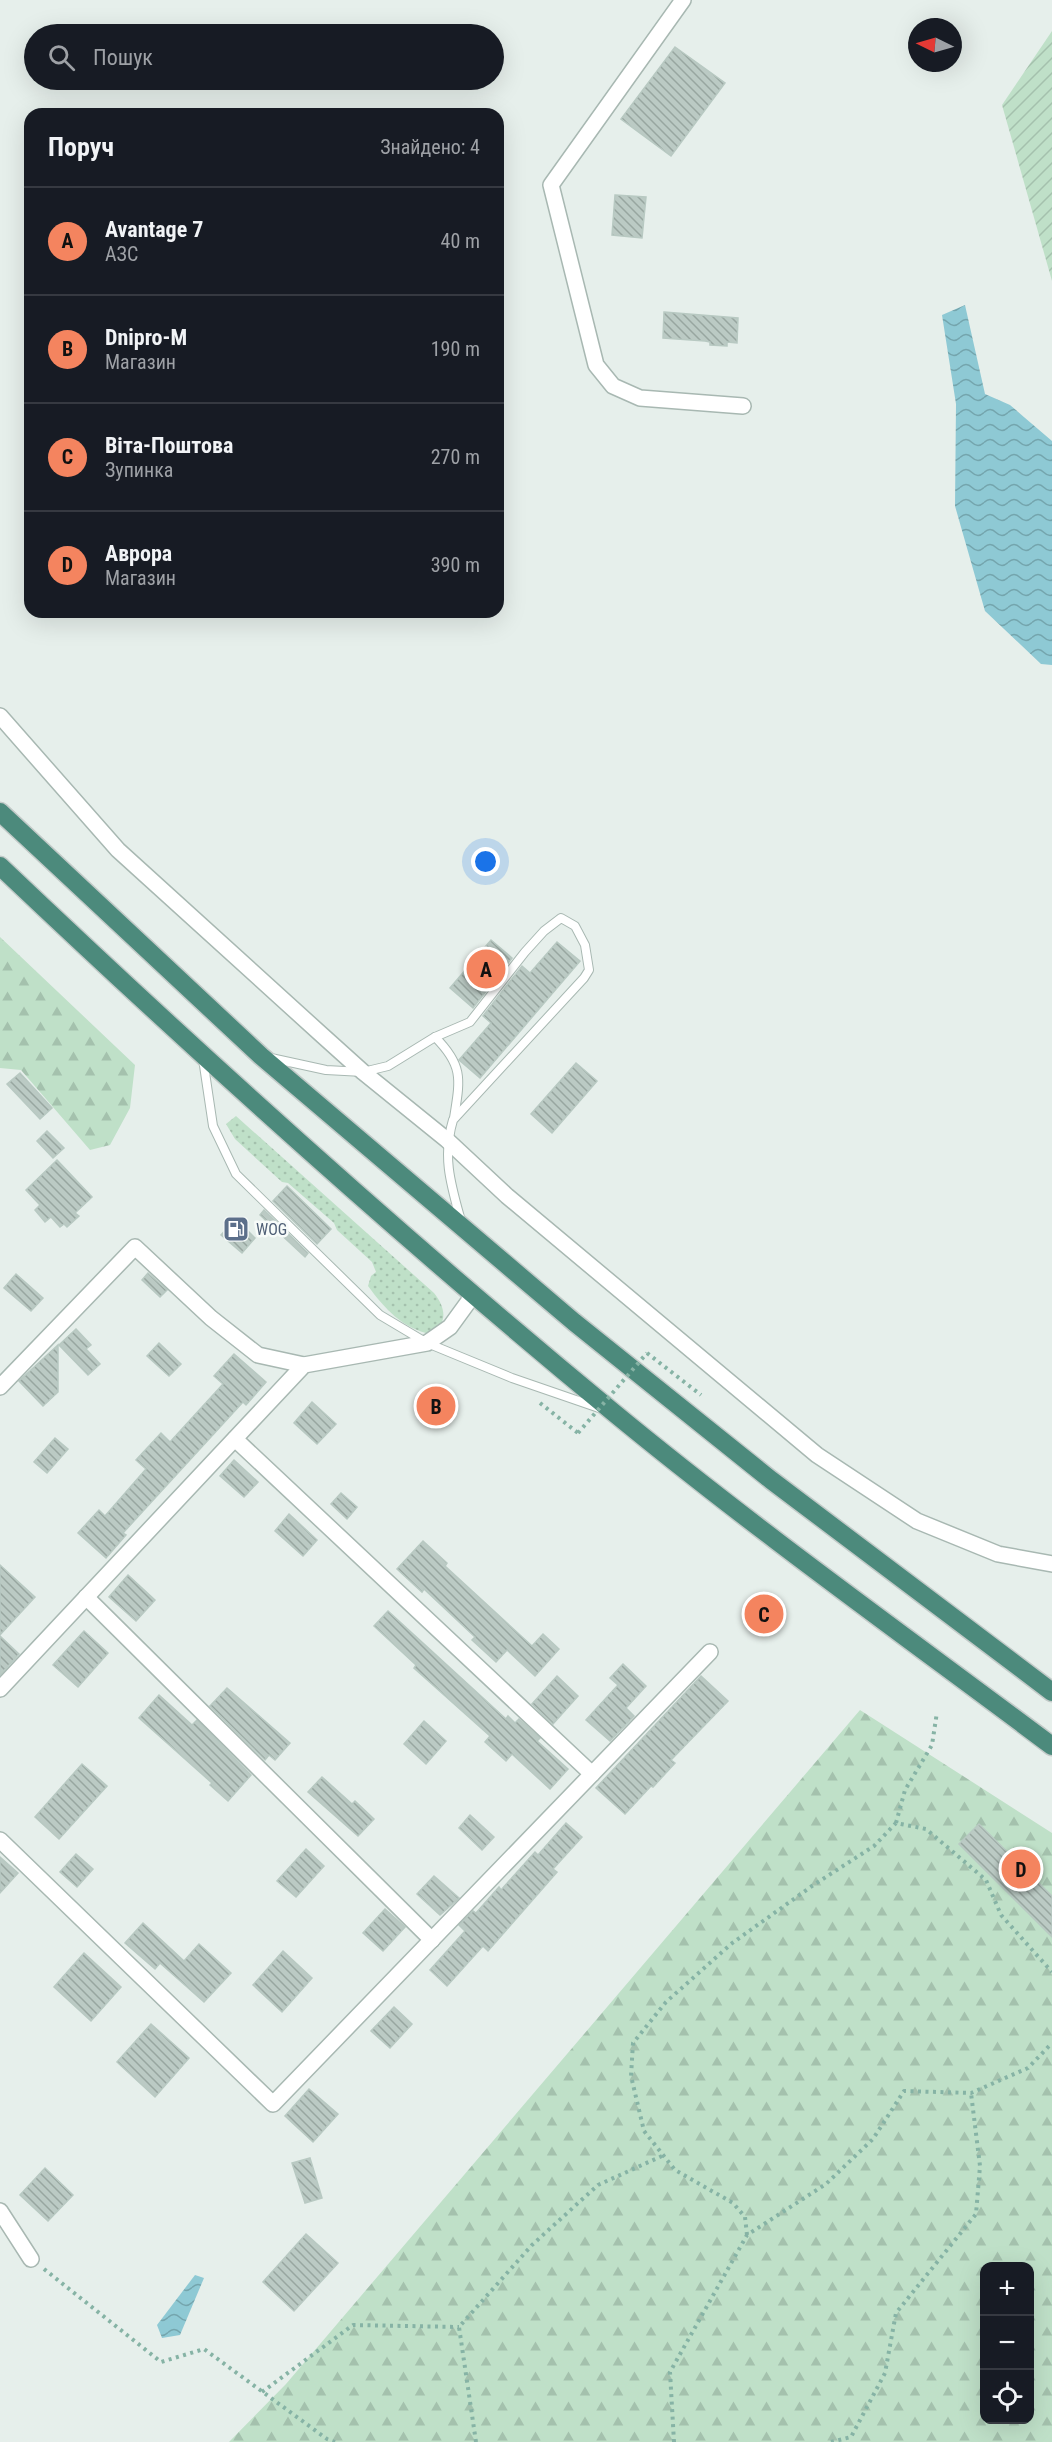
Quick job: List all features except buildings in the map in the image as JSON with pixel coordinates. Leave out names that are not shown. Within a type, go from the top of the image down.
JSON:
[{"type":"highway","points":[[0,812],[261,1056],[574,1322],[771,1480],[1052,1692]]},
{"type":"highway","points":[[0,866],[202,1055],[474,1294],[616,1414],[752,1520],[1052,1746]]},
{"type":"street","points":[[683,0],[551,186],[596,365],[613,386],[640,398],[743,406]]},
{"type":"street","points":[[0,716],[118,850],[363,1072],[447,1140],[507,1196],[817,1455],[917,1521],[998,1554],[1052,1564]]},
{"type":"street","points":[[0,1387],[135,1247],[210,1318],[258,1355],[304,1365],[427,1343],[450,1327],[474,1294]]},
{"type":"street","points":[[0,1689],[304,1365]]},
{"type":"street","points":[[234,1438],[592,1774]]},
{"type":"street","points":[[86,1597],[432,1940]]},
{"type":"street","points":[[0,1840],[273,2104],[710,1652]]},
{"type":"street","points":[[0,2211],[31,2259]]},
{"type":"lane","points":[[261,1056],[326,1070],[363,1072],[388,1066],[435,1037],[470,1022],[525,951],[561,918],[575,926],[585,945],[589,970],[453,1120]]},
{"type":"lane","points":[[435,1037],[451,1053],[456,1065],[458,1080],[453,1120],[447,1140],[448,1174],[462,1226]]},
{"type":"lane","points":[[202,1055],[213,1126],[236,1174],[380,1315],[427,1343],[512,1378],[616,1414]]},
{"type":"path","points":[[536,1400],[578,1433],[647,1353],[701,1395]]},
{"type":"path","points":[[747,2235],[745,2217],[733,2203],[675,2170],[644,2130],[631,2076],[633,2043],[666,2002],[731,1944],[812,1886],[874,1846],[896,1823],[905,1790],[932,1745],[937,1712]]},
{"type":"path","points":[[896,1823],[926,1829],[986,1880],[1001,1915],[1052,1972]]},
{"type":"path","points":[[674,2442],[670,2372],[747,2235],[826,2184],[873,2139],[904,2091],[971,2093],[1028,2068],[1052,2043]]},
{"type":"path","points":[[831,2442],[851,2437],[885,2373],[896,2313],[976,2214],[980,2166],[971,2093]]},
{"type":"path","points":[[262,2392],[353,2325],[459,2327],[532,2245],[598,2185],[662,2156]]},
{"type":"path","points":[[31,2259],[161,2362],[204,2349],[327,2439],[335,2442]]},
{"type":"path","points":[[459,2327],[477,2442]]},
{"type":"green space","points":[[1052,31],[1052,281],[1002,105]]},
{"type":"green space","points":[[0,937],[135,1065],[130,1108],[110,1145],[90,1150],[21,1070],[0,1068]]},
{"type":"green space","points":[[236,1116],[434,1293],[443,1310],[443,1320],[437,1330],[431,1334],[421,1331],[403,1322],[388,1310],[368,1286],[371,1276],[376,1272],[372,1262],[337,1230],[334,1223],[288,1183],[282,1182],[235,1139],[226,1124]]},
{"type":"green space","points":[[860,1710],[1052,1833],[1052,2442],[229,2442],[286,2384]]},
{"type":"water","points":[[965,305],[985,394],[1010,405],[1052,441],[1052,665],[1041,664],[985,611],[955,506],[956,404],[942,315]]},
{"type":"water","points":[[195,2275],[204,2278],[180,2335],[162,2338],[157,2325]]},
{"type":"place","name":"Avantage 7","points":[[486,969]]},
{"type":"place","name":"WOG","points":[[236,1229]]},
{"type":"place","name":"Dnipro-M","points":[[436,1406]]},
{"type":"place","name":"Віта-Поштова","points":[[764,1614]]},
{"type":"place","name":"Аврора","points":[[1021,1869]]}]
